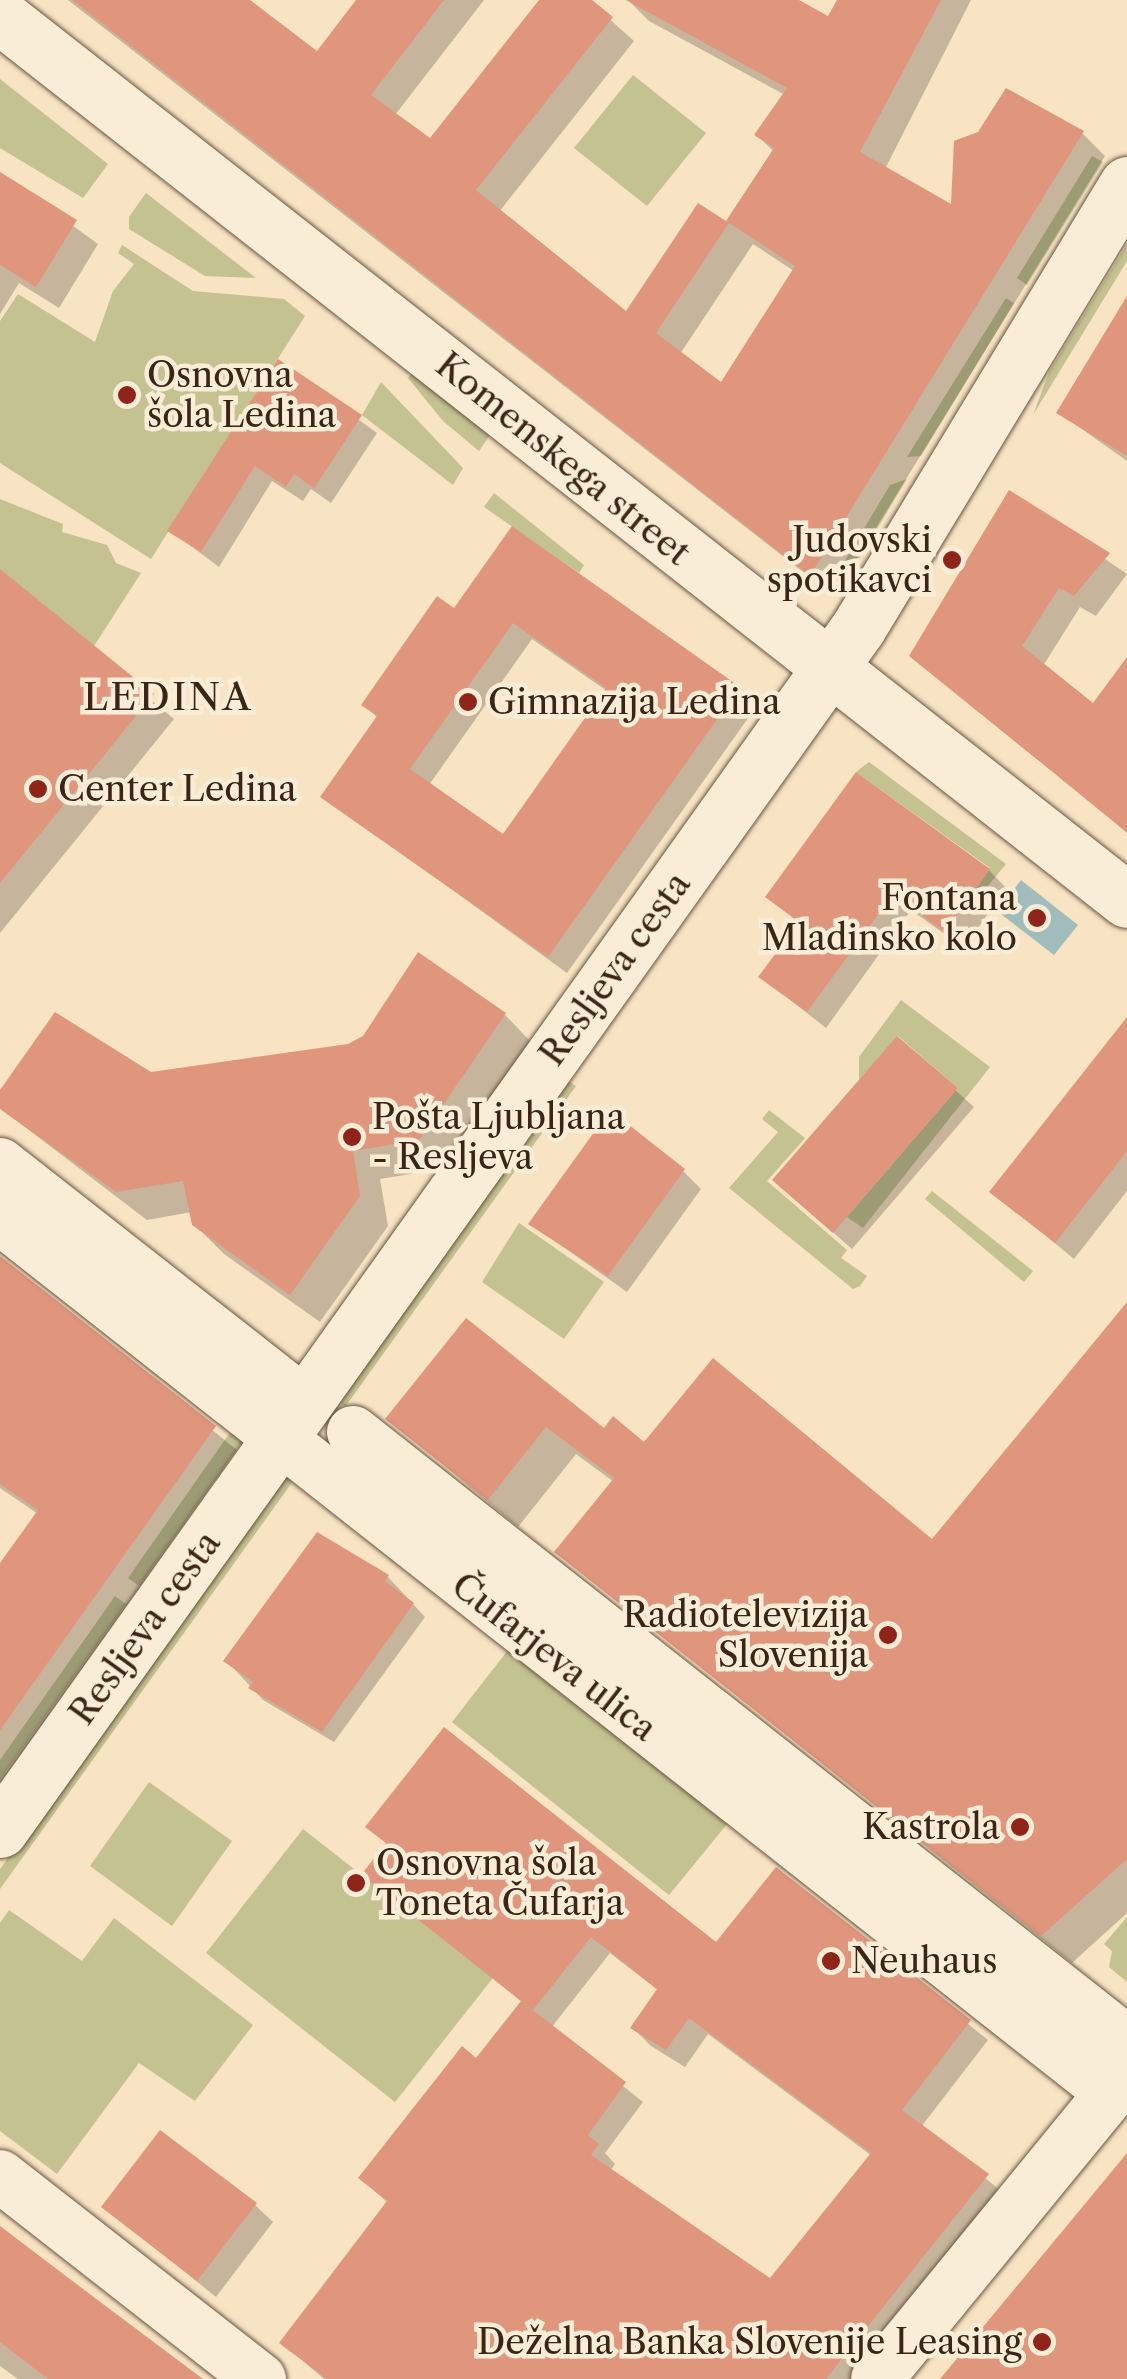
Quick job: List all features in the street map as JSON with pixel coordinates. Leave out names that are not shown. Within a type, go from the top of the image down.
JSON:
[{"type":"main road","name":"Komenskega street","points":[[0,16],[1127,900]]},
{"type":"main road","name":"Resljeva cesta","points":[[0,1830],[829,670],[913,544],[1127,184]]},
{"type":"street","name":"Čufarjeva ulica","points":[[0,1164],[293,1422],[1119,2083]]},
{"type":"street","name":"Čufarjeva ulica","points":[[0,1218],[293,1422]]},
{"type":"street","name":"Čufarjeva ulica","points":[[353,1432],[1127,2042]]},
{"type":"street","points":[[876,2379],[1119,2083]]},
{"type":"street","points":[[0,2176],[260,2379]]},
{"type":"shaded area","points":[[633,75],[706,133],[647,206],[574,148]]},
{"type":"shaded area","points":[[0,79],[108,164],[83,198],[0,148]]},
{"type":"shaded area","points":[[1092,156],[1103,162],[1027,285],[1017,278]]},
{"type":"shaded area","points":[[146,193],[256,278],[205,276],[129,229],[129,217]]},
{"type":"shaded area","points":[[1127,244],[1127,261],[1033,415],[1049,372]]},
{"type":"shaded area","name":"Osnovna šola Ledina","points":[[122,245],[193,291],[284,299],[305,316],[151,559],[0,463],[0,321],[18,294],[95,342],[113,291],[134,264],[118,253]]},
{"type":"shaded area","points":[[1006,298],[1014,303],[921,456],[907,457]]},
{"type":"shaded area","points":[[412,373],[490,435],[479,451],[443,421],[408,378]]},
{"type":"shaded area","points":[[381,382],[463,468],[453,485],[362,415]]},
{"type":"shaded area","points":[[907,479],[850,574],[841,567],[890,485]]},
{"type":"shaded area","points":[[494,493],[584,565],[579,573],[484,507]]},
{"type":"shaded area","points":[[0,499],[63,524],[62,532],[107,545],[116,563],[141,573],[94,646],[0,571]]},
{"type":"shaded area","points":[[869,762],[1006,864],[978,898],[972,895],[990,868],[856,772]]},
{"type":"shaded area","points":[[901,1000],[990,1067],[863,1228],[847,1217],[958,1088],[898,1036],[859,1080],[859,1057]]},
{"type":"shaded area","points":[[567,1080],[576,1086],[345,1407],[336,1401]]},
{"type":"shaded area","points":[[769,1110],[805,1138],[767,1181],[847,1250],[841,1258],[867,1276],[860,1286],[853,1289],[729,1188],[778,1132],[762,1119]]},
{"type":"shaded area","points":[[932,1191],[1033,1271],[1024,1282],[925,1199]]},
{"type":"shaded area","points":[[519,1223],[604,1282],[564,1339],[482,1282]]},
{"type":"shaded area","points":[[229,1434],[247,1435],[139,1586],[128,1578]]},
{"type":"shaded area","points":[[286,1471],[296,1477],[0,1889],[0,1869]]},
{"type":"shaded area","points":[[115,1596],[126,1604],[0,1779],[0,1760]]},
{"type":"shaded area","points":[[512,1645],[732,1818],[669,1895],[452,1722]]},
{"type":"shaded area","points":[[149,1782],[232,1841],[172,1926],[90,1866]]},
{"type":"shaded area","points":[[303,1829],[493,1978],[395,2102],[206,1953]]},
{"type":"shaded area","points":[[9,1910],[82,1961],[114,1918],[253,2025],[195,2101],[139,2063],[57,2174],[0,2131],[0,1923]]},
{"type":"shaded area","points":[[1127,1917],[1127,1982],[1109,1967],[1112,1951],[1104,1944]]},
{"type":"water","points":[[1021,880],[1078,925],[1054,955],[997,911]]},
{"type":"building","points":[[72,0],[250,0],[317,51],[356,0],[444,0],[371,95],[430,138],[539,0],[592,0],[613,17],[476,190],[626,311],[698,203],[726,221],[774,148],[754,135],[787,88],[626,0],[799,0],[828,16],[837,0],[941,0],[860,152],[951,204],[954,141],[978,132],[1006,88],[1084,131],[810,576]],"holes":[[[729,223],[795,266],[721,382],[656,333]]]},
{"type":"building","points":[[0,172],[77,220],[36,287],[0,265]]},
{"type":"building","points":[[1127,296],[1127,456],[1056,413]]},
{"type":"building","points":[[278,359],[362,415],[314,488],[294,474],[286,487],[255,466],[201,552],[167,531]]},
{"type":"building","points":[[1009,490],[1110,553],[1074,596],[1059,588],[1022,646],[1093,703],[1127,657],[1127,832],[909,656]]},
{"type":"building","points":[[512,526],[740,687],[548,957],[320,797],[377,716],[361,705],[437,596],[454,608]],"holes":[[[513,623],[606,688],[503,834],[410,769]]]},
{"type":"building","name":"Center Ledina","points":[[0,569],[154,694],[0,883]]},
{"type":"building","points":[[856,772],[990,869],[945,932],[893,894],[807,1012],[758,977],[799,922],[765,897]]},
{"type":"building","points":[[418,952],[506,1013],[419,1140],[353,1151],[360,1196],[290,1295],[192,1225],[183,1181],[116,1192],[0,1109],[0,1090],[55,1012],[151,1072],[348,1044],[363,1036]]},
{"type":"building","points":[[1127,1017],[1127,1151],[1055,1243],[989,1192]]},
{"type":"building","points":[[897,1036],[958,1088],[833,1233],[772,1180]]},
{"type":"building","points":[[610,1110],[685,1169],[608,1276],[528,1224]]},
{"type":"building","points":[[0,1256],[216,1426],[0,1730],[0,1563],[38,1510],[0,1484]]},
{"type":"building","name":"Radiotelevizija Slovenija","points":[[1127,1302],[1127,1859],[1041,1936],[554,1552],[614,1478],[546,1427],[488,1500],[385,1419],[466,1318],[604,1428],[613,1416],[644,1442],[713,1358],[932,1539]]},
{"type":"building","points":[[317,1532],[389,1575],[385,1581],[414,1603],[322,1732],[248,1688],[253,1682],[223,1661]]},
{"type":"building","points":[[444,1727],[716,1942],[776,1867],[971,2020],[902,2110],[989,2174],[826,2379],[327,2379],[279,2343],[387,2201],[358,2178],[462,2046],[476,2058],[521,2001],[626,2082],[588,2135],[599,2144],[591,2155],[770,2278],[871,2153],[689,2018],[666,2050],[630,2028],[657,1989],[591,1937],[533,2010],[361,1875],[386,1843],[365,1827]]},
{"type":"building","points":[[160,2130],[257,2203],[197,2281],[101,2207]]},
{"type":"building","points":[[1127,2153],[1127,2379],[940,2379]]},
{"type":"building","points":[[0,2226],[203,2379],[48,2379],[0,2342]]},
{"type":"place","name":"Osnovna šola Ledina","points":[[127,395]]},
{"type":"place","name":"Judovski spotikavci","points":[[952,560]]},
{"type":"place","name":"Gimnazija Ledina","points":[[468,702]]},
{"type":"place","name":"Center Ledina","points":[[38,789]]},
{"type":"place","name":"Fontana Mladinsko kolo","points":[[1037,918]]},
{"type":"place","name":"Pošta Ljubljana - Resljeva","points":[[352,1137]]},
{"type":"place","name":"Radiotelevizija Slovenija","points":[[888,1635]]},
{"type":"place","name":"Kastrola","points":[[1020,1827]]},
{"type":"place","name":"Osnovna šola Toneta Čufarja","points":[[356,1883]]},
{"type":"place","name":"Neuhaus","points":[[831,1961]]},
{"type":"place","name":"Deželna Banka Slovenije Leasing","points":[[1042,2342]]},
{"type":"district","name":"LEDINA","points":[[168,697]]}]
